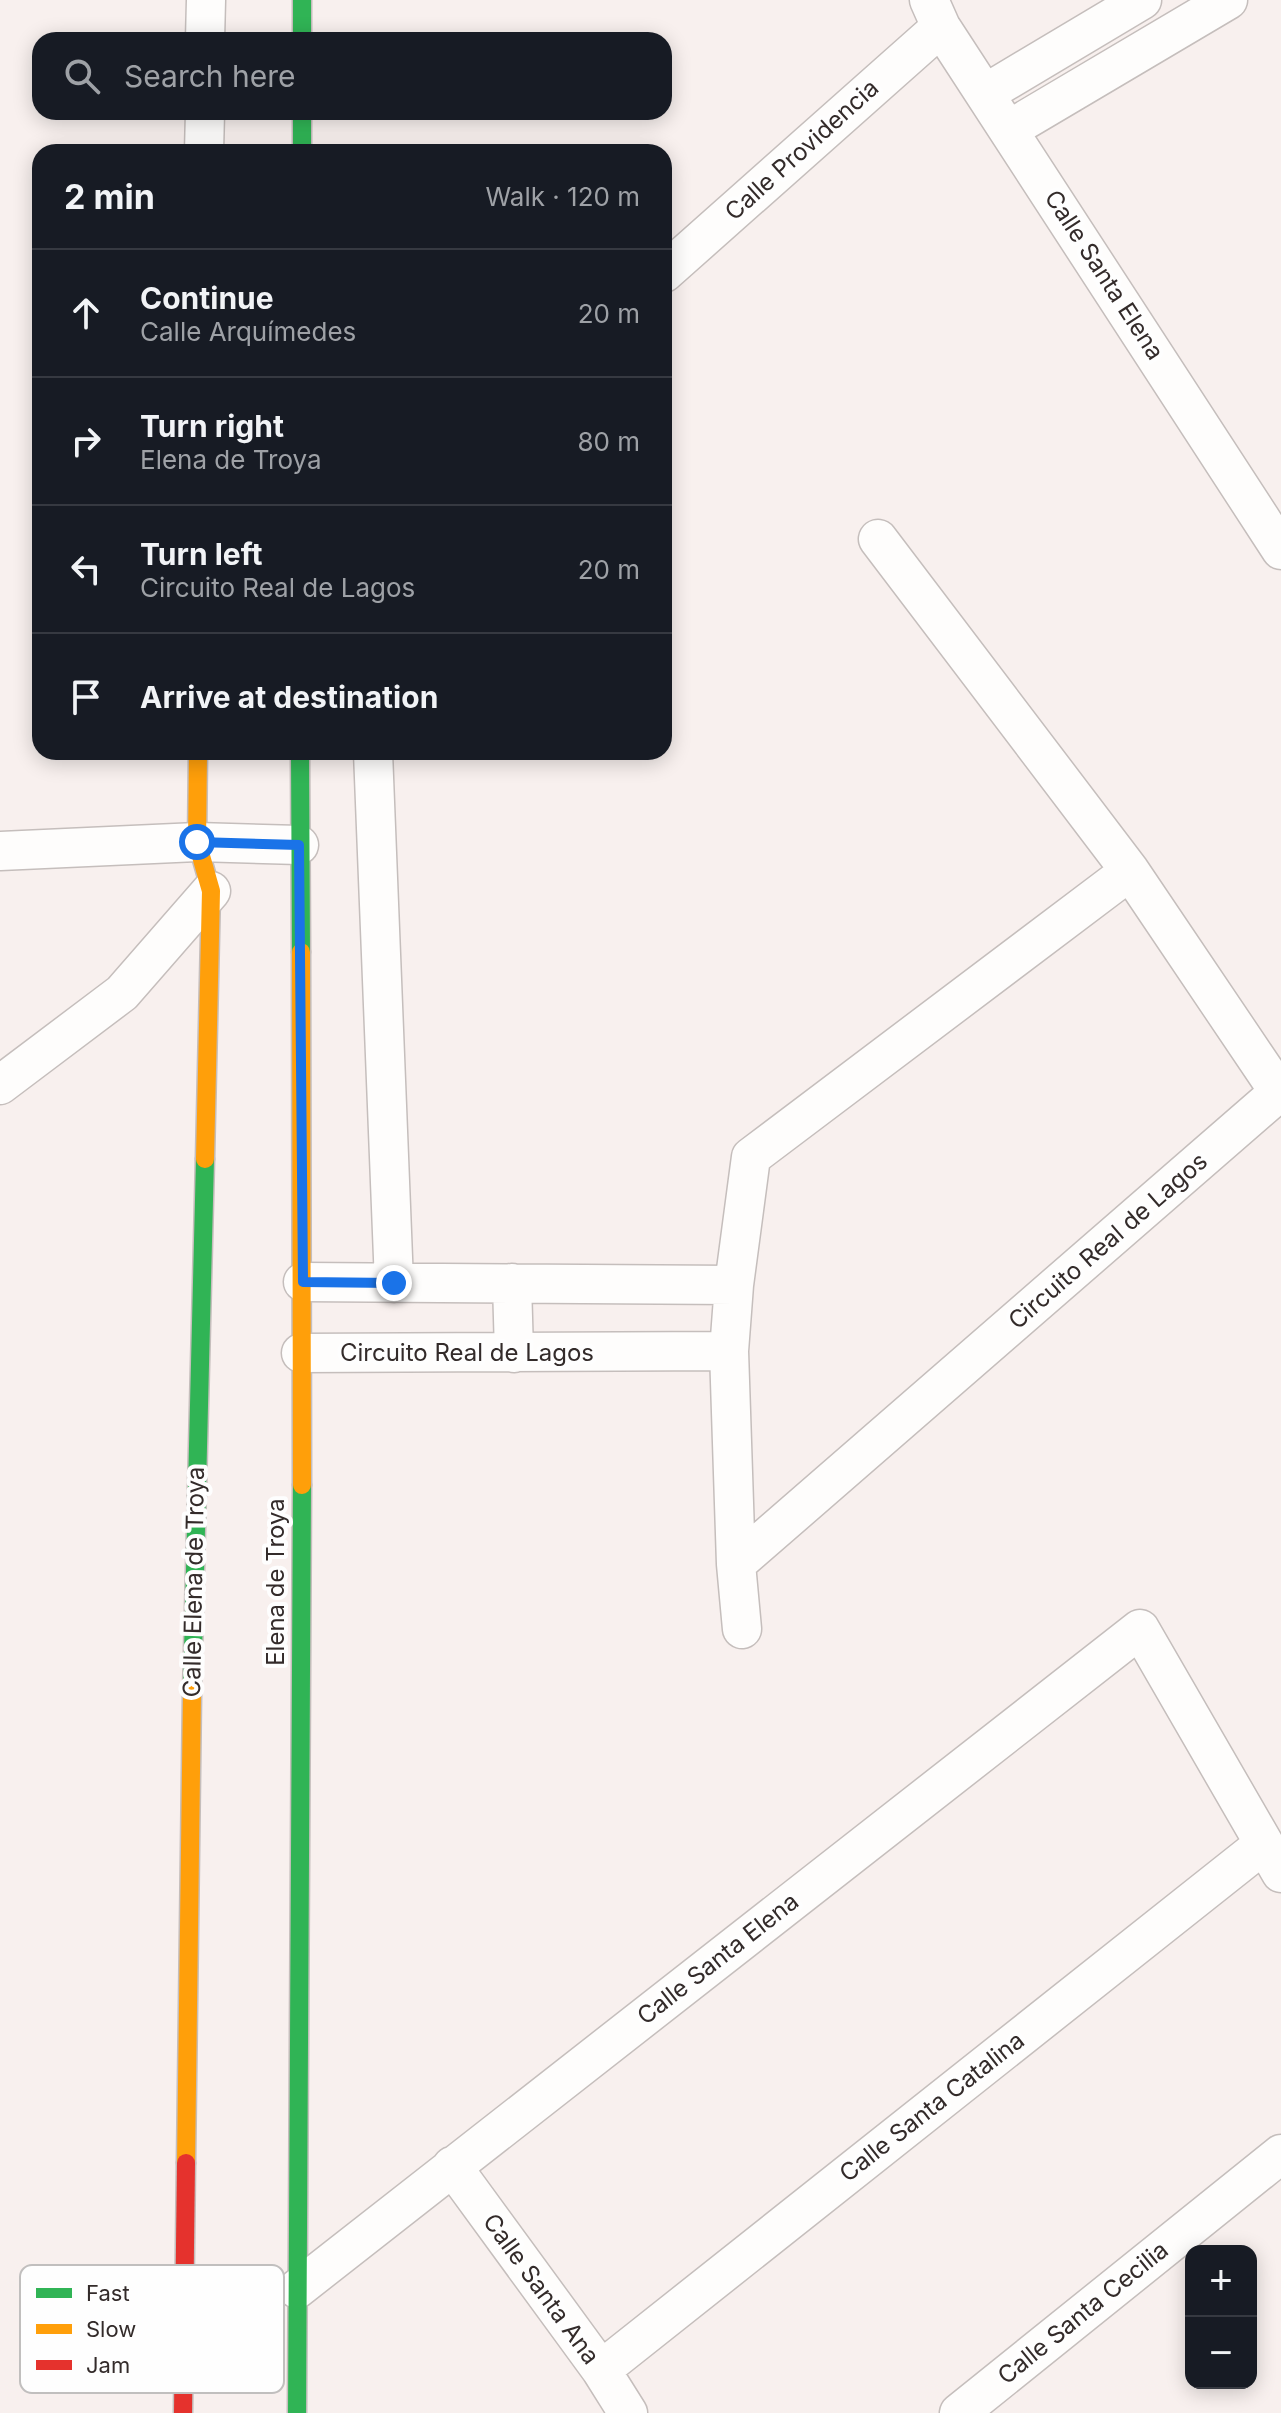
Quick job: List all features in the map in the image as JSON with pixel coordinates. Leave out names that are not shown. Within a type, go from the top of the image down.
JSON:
[{"type":"main road","points":[[302,120],[302,144]]},
{"type":"main road","name":"Calle Elena de Troya","points":[[185,2265],[190,1787],[211,891],[197,842],[198,760]]},
{"type":"main road","name":"Elena de Troya","points":[[297,2413],[303,1282],[300,760]]},
{"type":"main road","name":"Calle Elena de Troya","points":[[183,2393],[183,2413]]},
{"type":"street","points":[[205,32],[206,0]]},
{"type":"street","points":[[986,93],[1142,0]]},
{"type":"street","points":[[1010,129],[1228,0]]},
{"type":"street","name":"Calle Santa Elena","points":[[935,13],[1281,550]]},
{"type":"street","name":"Calle Providencia","points":[[672,265],[935,13]]},
{"type":"street","points":[[204,144],[205,120]]},
{"type":"street","name":"Circuito Real de Lagos","points":[[736,1564],[1279,1092],[1130,871],[878,539]]},
{"type":"street","points":[[373,760],[394,1283]]},
{"type":"street","points":[[4,854],[197,842],[299,845]]},
{"type":"street","points":[[742,1629],[736,1564],[729,1351],[734,1285],[751,1157],[1130,871]]},
{"type":"street","points":[[0,1085],[122,993],[211,891]]},
{"type":"street","points":[[303,1282],[734,1285]]},
{"type":"street","points":[[512,1283],[514,1353]]},
{"type":"street","name":"Circuito Real de Lagos","points":[[301,1353],[729,1351]]},
{"type":"street","name":"Calle Santa Elena","points":[[297,2289],[1140,1629],[1272,1858]]},
{"type":"street","name":"Calle Santa Catalina","points":[[601,2370],[1272,1858]]},
{"type":"street","name":"Calle Santa Cecilia","points":[[959,2413],[1281,2154]]},
{"type":"street","name":"Calle Santa Ana","points":[[452,2166],[601,2370],[628,2413]]},
{"type":"traffic: fast","points":[[302,0],[302,32]]},
{"type":"traffic: fast","points":[[302,120],[302,144]]},
{"type":"traffic: fast","points":[[300,760],[301,952]]},
{"type":"traffic: fast","points":[[192,1693],[205,1159]]},
{"type":"traffic: fast","points":[[297,2413],[302,1485]]},
{"type":"traffic: slow","points":[[198,760],[197,842],[211,891],[205,1159]]},
{"type":"traffic: slow","points":[[301,952],[302,1485]]},
{"type":"traffic: slow","points":[[186,2163],[192,1693]]},
{"type":"traffic: jam","points":[[185,2265],[186,2163]]},
{"type":"traffic: jam","points":[[183,2393],[183,2413]]},
{"type":"route","points":[[197,842],[299,845],[303,1282],[394,1283]]}]
